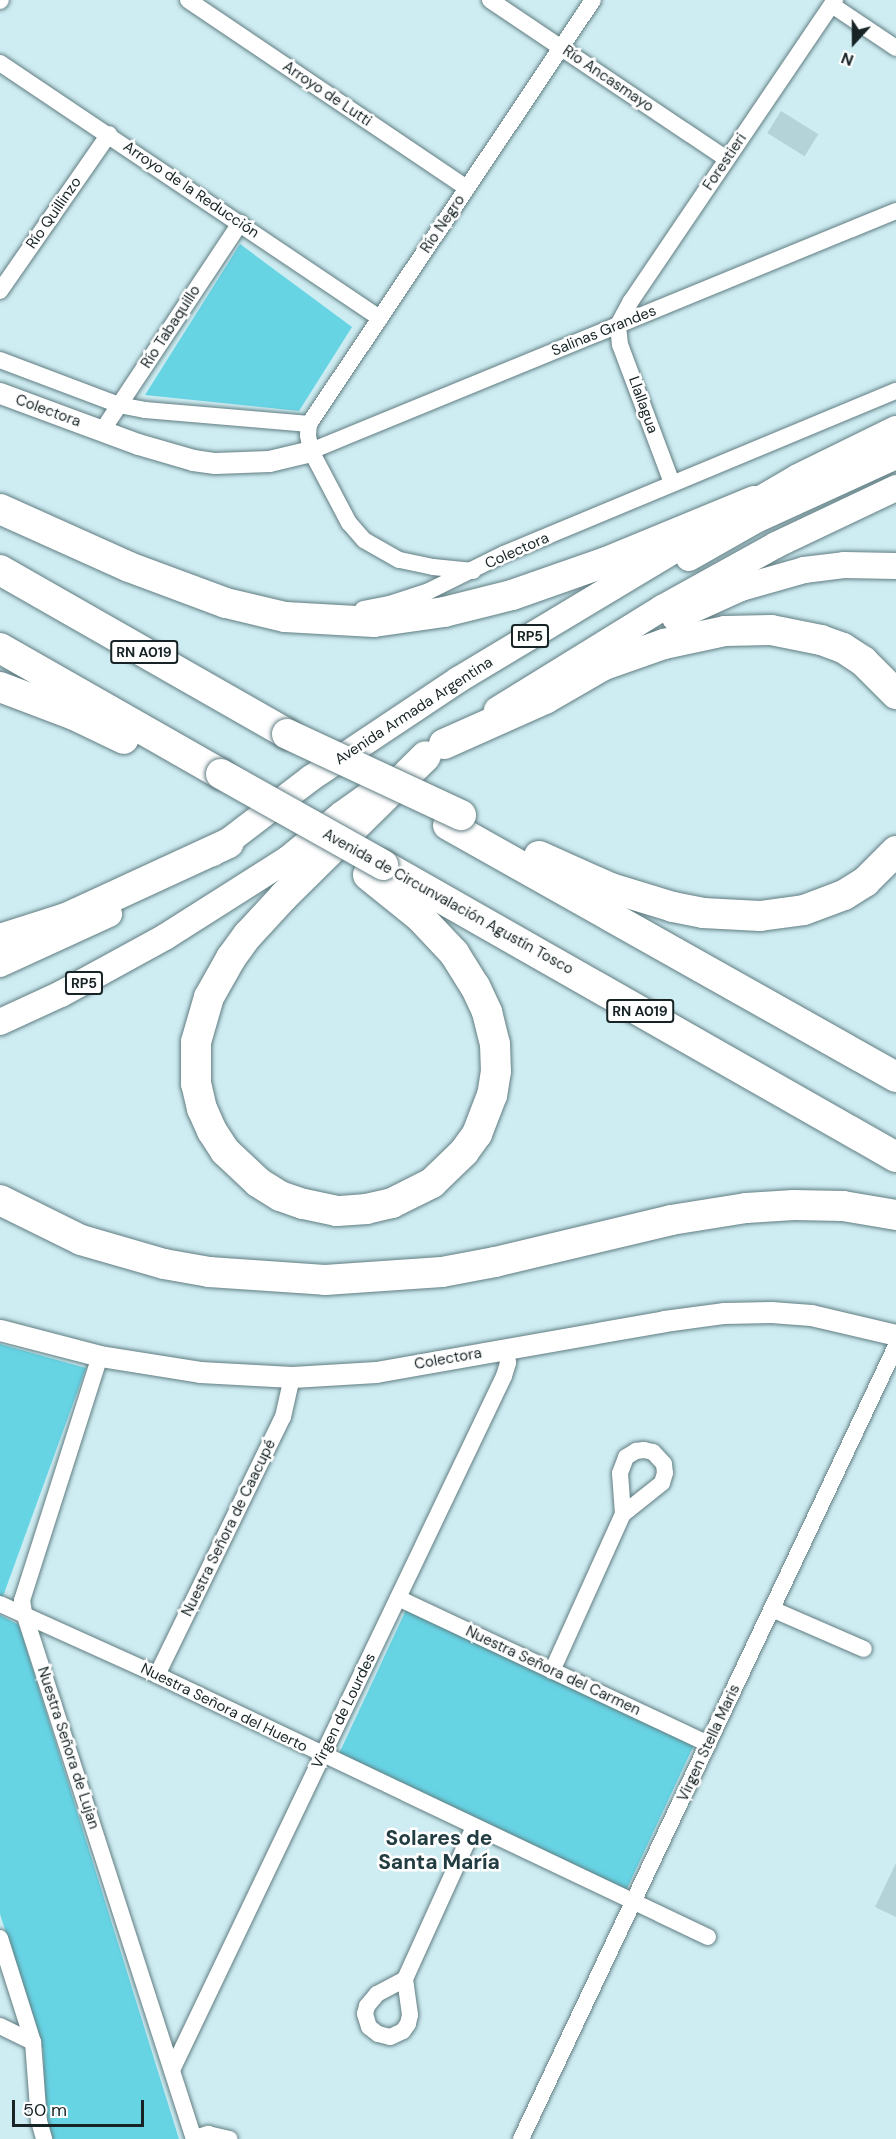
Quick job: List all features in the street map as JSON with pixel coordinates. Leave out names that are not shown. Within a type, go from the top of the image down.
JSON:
[{"type":"highway","points":[[0,509],[195,593],[259,613],[285,617],[374,622],[413,618],[481,604],[606,562],[754,501]]},
{"type":"highway","name":"RN A019","points":[[0,570],[287,734],[455,820],[896,1077]]},
{"type":"highway","points":[[376,870],[454,953],[475,986],[487,1012],[495,1044],[495,1071],[492,1095],[477,1134],[464,1152],[432,1183],[392,1203],[337,1210],[303,1204],[280,1196],[258,1182],[225,1151],[202,1109],[196,1084],[196,1042],[209,997],[231,958],[248,935],[284,896],[435,750],[545,699],[603,665],[664,644],[725,631],[771,630],[821,640],[843,648],[863,661],[896,694]]},
{"type":"highway","name":"Avenida de Circunvalación Agustín Tosco","points":[[0,648],[214,780],[303,820],[376,870],[896,1157]]},
{"type":"highway","points":[[0,687],[74,715],[214,780]]},
{"type":"highway","points":[[455,820],[611,888],[673,908],[734,916],[782,914],[824,904],[865,882],[896,851]]},
{"type":"highway","points":[[0,939],[66,918],[229,843]]},
{"type":"highway","points":[[0,1200],[81,1240],[164,1264],[209,1272],[325,1280],[442,1272],[495,1262],[671,1220],[746,1208],[794,1204],[843,1206],[896,1215]]},
{"type":"main road","name":"Avenida Armada Argentina","points":[[0,964],[114,911],[229,843],[311,778],[458,680],[754,501],[896,429]]},
{"type":"main road","points":[[311,778],[395,737],[535,648],[734,532],[896,456]]},
{"type":"main road","name":"RP5","points":[[0,1022],[97,976],[221,903],[288,859],[342,814],[435,750],[567,665],[662,608],[777,545],[896,488]]},
{"type":"main road","points":[[567,665],[638,637],[741,588],[775,577],[823,567],[896,566]]},
{"type":"street","name":"Arroyo de Lutti","points":[[188,0],[467,188]]},
{"type":"street","name":"Río Ancasmayo","points":[[490,0],[727,159]]},
{"type":"street","name":"Río Negro","points":[[309,424],[593,0]]},
{"type":"street","points":[[833,3],[896,48]]},
{"type":"street","name":"Forestieri","points":[[618,325],[630,301],[833,3]]},
{"type":"street","name":"Arroyo de la Reducción","points":[[0,63],[380,318]]},
{"type":"street","name":"Río Quillinzo","points":[[0,291],[109,135]]},
{"type":"street","name":"Salinas Grandes","points":[[311,451],[896,211]]},
{"type":"street","name":"Río Tabaquillo","points":[[102,431],[240,223]]},
{"type":"street","name":"Llallagua","points":[[618,325],[620,345],[672,483]]},
{"type":"street","points":[[0,360],[120,405],[146,410],[309,424],[308,435],[311,451]]},
{"type":"street","name":"Colectora","points":[[0,393],[168,454],[215,463],[269,461],[311,451],[349,523],[364,540],[399,560],[433,567],[473,571],[504,554],[896,392]]},
{"type":"street","points":[[285,617],[348,612],[389,604],[429,591],[473,571]]},
{"type":"street","name":"Colectora","points":[[0,1330],[100,1356],[200,1372],[292,1377],[376,1372],[664,1321],[724,1313],[771,1312],[811,1316],[896,1335]]},
{"type":"street","name":"Virgen Stella Maris","points":[[521,2139],[896,1346]]},
{"type":"street","name":"Virgen de Lourdes","points":[[172,2070],[504,1376],[508,1363],[506,1350]]},
{"type":"street","name":"Nuestra Señora de Lujan","points":[[100,1356],[24,1590],[24,1613],[194,2138]]},
{"type":"street","name":"Nuestra Señora de Caacupé","points":[[157,1675],[282,1417],[292,1377]]},
{"type":"street","points":[[552,1671],[623,1514]]},
{"type":"street","name":"Nuestra Señora del Carmen","points":[[398,1598],[708,1744]]},
{"type":"street","name":"Nuestra Señora del Huerto","points":[[0,1604],[157,1675],[322,1756],[708,1937]]},
{"type":"street","points":[[772,1610],[864,1649]]},
{"type":"street","points":[[405,1979],[474,1827]]},
{"type":"street","points":[[0,1938],[33,2042],[39,2121],[44,2139]]},
{"type":"street","points":[[0,2026],[33,2042]]},
{"type":"street","points":[[194,2138],[208,2134],[229,2139]]},
{"type":"shaded area","points":[[240,244],[352,327],[299,411],[145,395]]},
{"type":"shaded area","points":[[0,1344],[86,1368],[2,1599],[0,1598]]},
{"type":"shaded area","points":[[406,1610],[694,1744],[627,1889],[338,1755]]},
{"type":"shaded area","points":[[0,1615],[19,1625],[179,2139],[53,2139],[46,2117],[43,2049],[0,1914]]},
{"type":"building","points":[[781,111],[818,134],[805,156],[767,133]]},
{"type":"building","points":[[896,1863],[896,1917],[875,1907]]},
{"type":"district","name":"Solares de Santa María","points":[[439,1850]]}]
